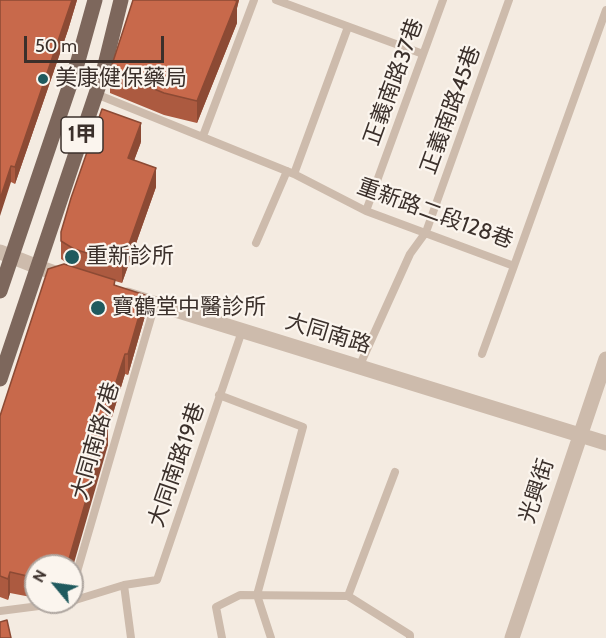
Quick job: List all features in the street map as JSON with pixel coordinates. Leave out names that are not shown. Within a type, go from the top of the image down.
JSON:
[{"type":"main road","name":"1甲","points":[[0,291],[6,254],[78,61],[95,0]]},
{"type":"main road","name":"1甲","points":[[0,380],[96,94],[121,0]]},
{"type":"street","points":[[6,254],[81,281]]},
{"type":"street","name":"大同南路","points":[[114,291],[606,443]]},
{"type":"street","name":"光興街","points":[[512,638],[606,359]]},
{"type":"lane","points":[[203,136],[254,0]]},
{"type":"lane","points":[[276,0],[423,54]]},
{"type":"lane","name":"正義南路37巷","points":[[366,211],[443,0]]},
{"type":"lane","name":"正義南路45巷","points":[[359,367],[410,254],[426,232],[509,0]]},
{"type":"lane","name":"重新路二段128巷","points":[[96,94],[291,173],[366,211],[514,266],[606,10]]},
{"type":"lane","points":[[256,243],[291,173],[348,27]]},
{"type":"lane","points":[[482,354],[514,266]]},
{"type":"lane","name":"大同南路7巷","points":[[82,554],[155,304]]},
{"type":"lane","name":"大同南路19巷","points":[[124,585],[157,579],[242,331]]},
{"type":"lane","points":[[219,395],[303,427],[257,595],[271,638]]},
{"type":"lane","points":[[348,596],[394,472]]},
{"type":"lane","points":[[84,597],[124,585],[131,638]]},
{"type":"lane","points":[[222,638],[216,607],[240,595],[348,596],[410,635],[410,638]]},
{"type":"lane","points":[[0,611],[24,608]]},
{"type":"building","points":[[0,0],[72,0],[15,167],[11,166],[0,199]]},
{"type":"building","points":[[133,0],[237,1],[197,101],[164,93],[110,71]]},
{"type":"building","points":[[102,109],[141,123],[128,158],[156,168],[122,264],[74,249],[61,241],[61,232],[71,198]]},
{"type":"building","points":[[64,264],[115,280],[114,285],[145,295],[128,354],[125,354],[103,423],[108,424],[70,554],[24,554],[24,575],[10,572],[8,579],[0,576],[0,416],[48,269]]},
{"type":"building","points":[[7,620],[11,638],[0,638],[0,622]]},
{"type":"place","name":"美康健保藥局","points":[[43,79]]},
{"type":"place","name":"重新診所","points":[[72,257]]},
{"type":"place","name":"寶鶴堂中醫診所","points":[[98,308]]}]
